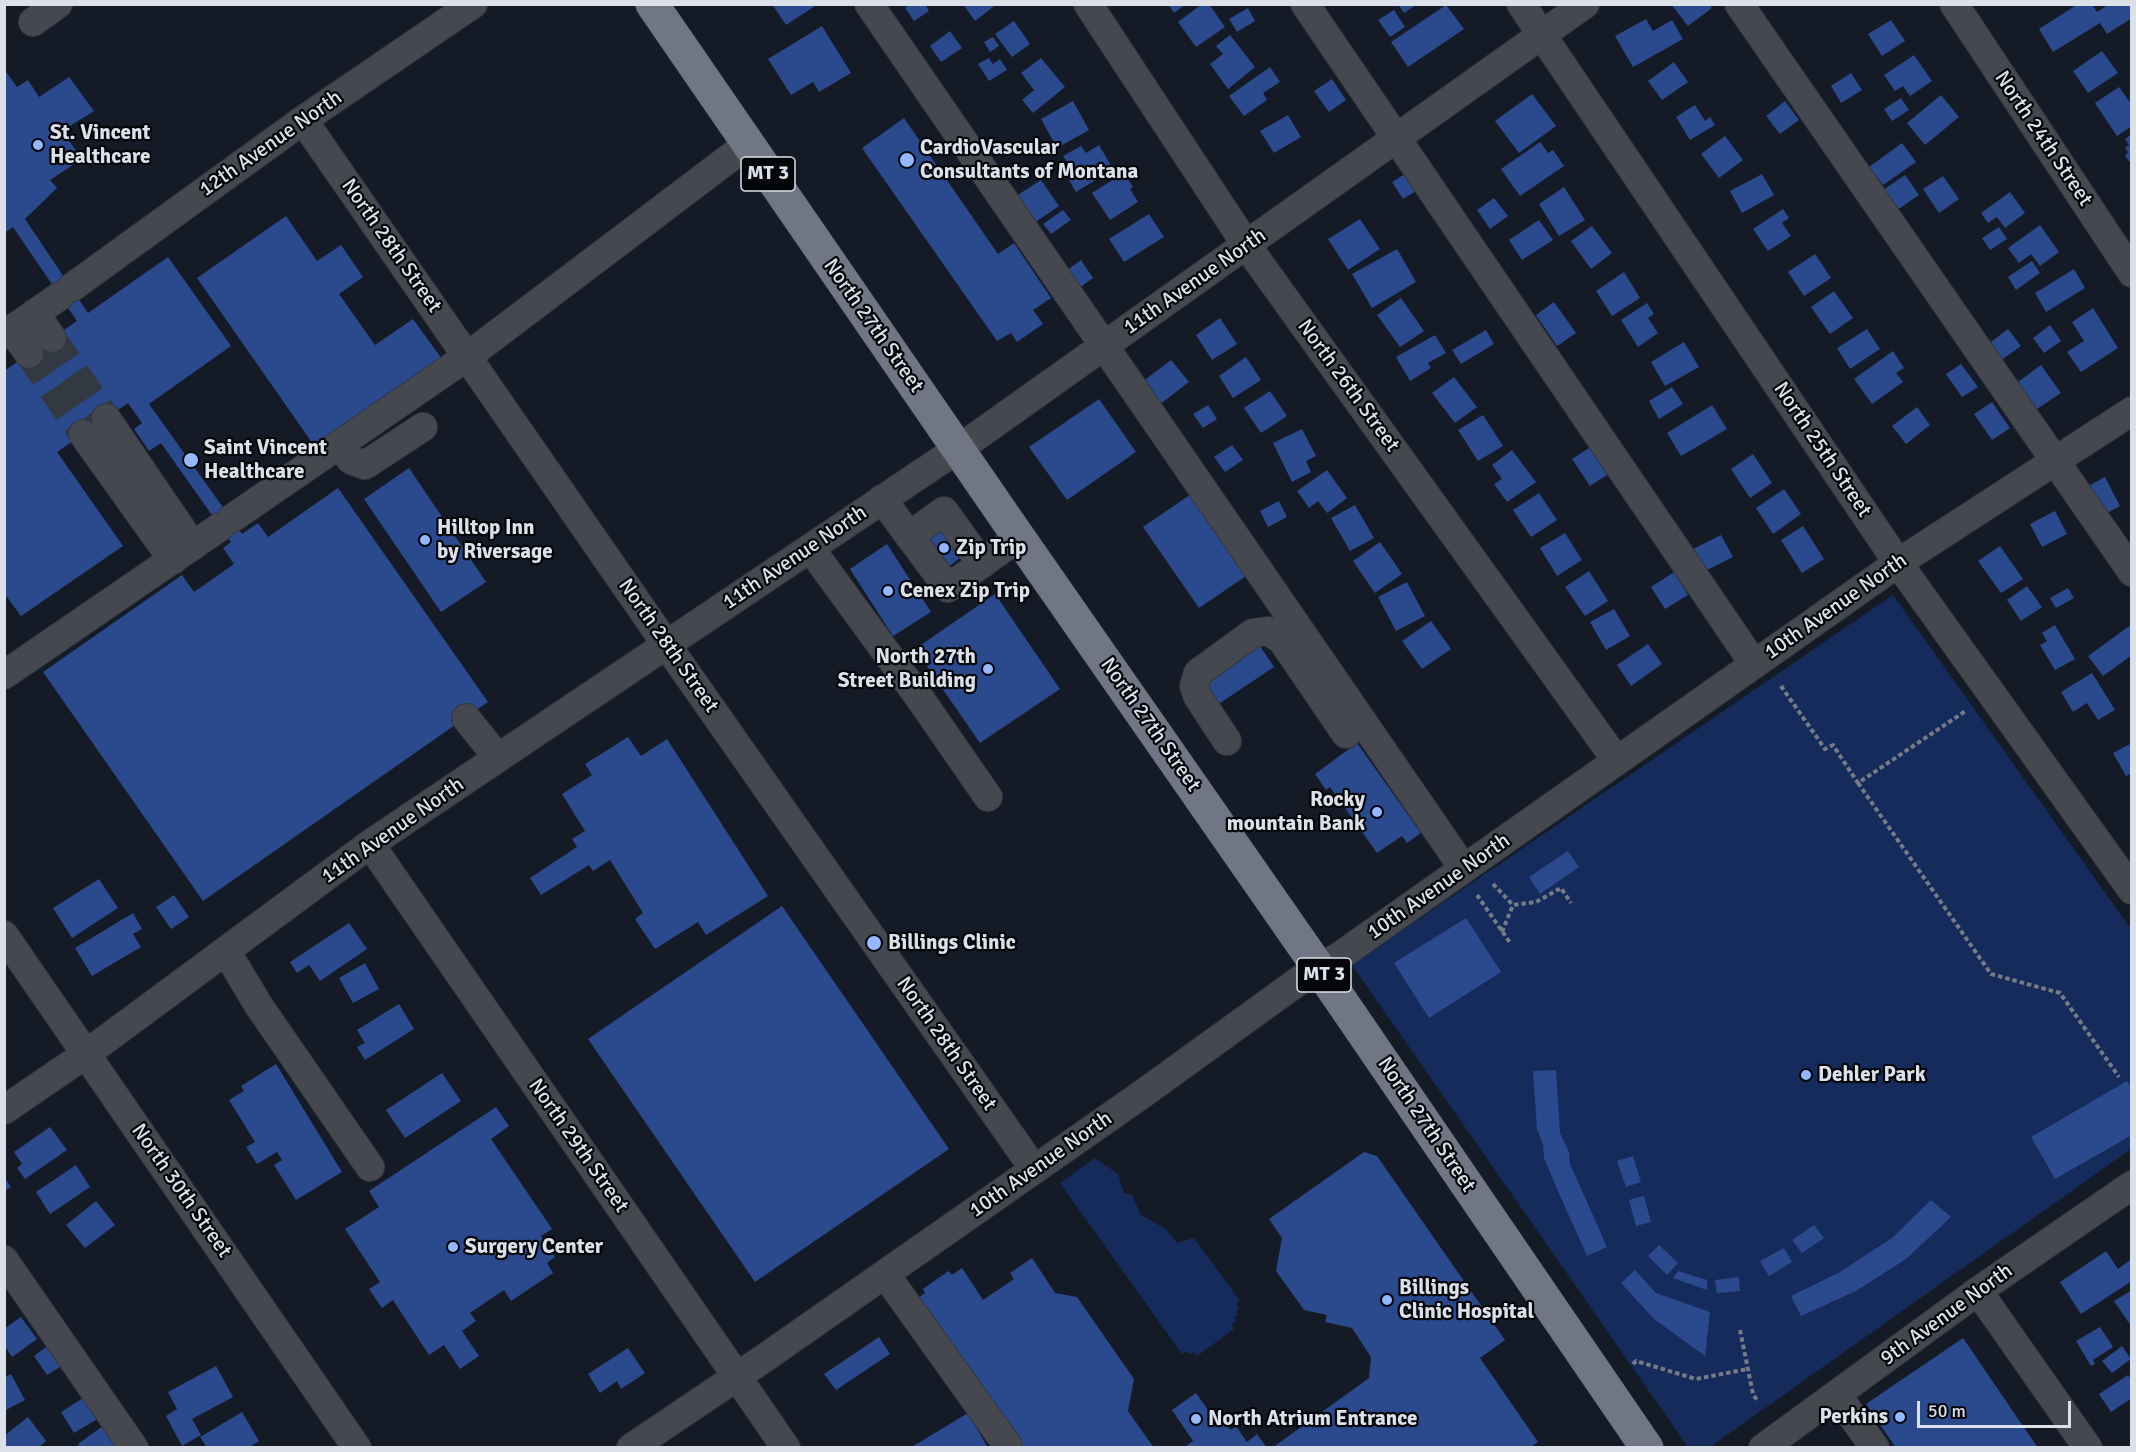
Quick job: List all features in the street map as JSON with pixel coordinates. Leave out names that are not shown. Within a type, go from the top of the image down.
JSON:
[{"type":"main road","name":"North 27th Street","points":[[652,4],[1318,967],[1647,1448]]},
{"type":"street","points":[[33,22],[58,4]]},
{"type":"street","name":"12th Avenue North","points":[[8,333],[303,120],[473,4]]},
{"type":"street","points":[[869,4],[1464,869]]},
{"type":"street","name":"North 26th Street","points":[[1088,4],[1247,246],[1617,761]]},
{"type":"street","points":[[1305,4],[1754,664]]},
{"type":"street","name":"North 25th Street","points":[[1521,4],[1898,563],[2132,890]]},
{"type":"street","name":"11th Avenue North","points":[[4,1110],[86,1054],[370,844],[958,449],[1585,4]]},
{"type":"street","points":[[1739,4],[2132,572]]},
{"type":"street","name":"North 24th Street","points":[[1954,4],[2132,273]]},
{"type":"street","name":"North 28th Street","points":[[303,120],[1034,1170]]},
{"type":"street","points":[[4,675],[468,356],[748,144]]},
{"type":"street","points":[[35,313],[52,338]]},
{"type":"street","points":[[8,333],[29,354]]},
{"type":"street","name":"10th Avenue North","points":[[631,1448],[738,1377],[1034,1170],[1318,967],[1337,958],[1898,563],[2132,411]]},
{"type":"street","points":[[106,418],[183,553]]},
{"type":"street","points":[[339,445],[351,460],[365,465],[423,427]]},
{"type":"street","points":[[83,434],[183,553]]},
{"type":"street","points":[[882,499],[948,588],[1019,537]]},
{"type":"street","points":[[909,536],[944,511],[982,564]]},
{"type":"street","points":[[810,548],[921,700],[988,797]]},
{"type":"street","points":[[1227,741],[1198,696],[1194,686],[1198,673],[1253,633],[1268,631],[1282,640],[1346,734]]},
{"type":"street","points":[[466,718],[498,758]]},
{"type":"street","name":"North 29th Street","points":[[370,844],[786,1448]]},
{"type":"street","name":"North 30th Street","points":[[4,935],[357,1448]]},
{"type":"street","points":[[226,951],[259,1006],[370,1167]]},
{"type":"street","name":"9th Avenue North","points":[[1763,1448],[1978,1291],[2131,1186]]},
{"type":"street","points":[[4,1260],[134,1448]]},
{"type":"street","points":[[885,1274],[1008,1446]]},
{"type":"street","points":[[1978,1291],[2088,1448]]},
{"type":"street","points":[[1838,1395],[1875,1448]]},
{"type":"path","points":[[1781,686],[1825,749],[1833,745],[1991,974],[2060,993],[2119,1077]]},
{"type":"path","points":[[1858,783],[1967,710]]},
{"type":"path","points":[[1493,884],[1513,905]]},
{"type":"path","points":[[1513,905],[1536,902],[1561,888],[1571,903]]},
{"type":"path","points":[[1477,895],[1511,944]]},
{"type":"path","points":[[1502,932],[1513,905]]},
{"type":"path","points":[[1740,1330],[1753,1394],[1758,1401]]},
{"type":"path","points":[[1633,1364],[1636,1362],[1696,1379],[1748,1369]]},
{"type":"shaded area","points":[[1893,595],[2131,929],[2131,1149],[1710,1447],[1688,1447],[1352,965]]},
{"type":"shaded area","points":[[1095,1158],[1118,1174],[1124,1193],[1132,1195],[1141,1215],[1166,1229],[1177,1243],[1194,1238],[1240,1301],[1236,1304],[1239,1309],[1236,1312],[1238,1315],[1234,1318],[1236,1321],[1231,1325],[1234,1329],[1197,1356],[1194,1352],[1190,1354],[1187,1351],[1182,1354],[1060,1183]]},
{"type":"building","points":[[772,4],[818,4],[786,25]]},
{"type":"building","points":[[911,4],[925,4],[929,11],[914,21],[905,8]]},
{"type":"building","points":[[963,4],[997,4],[975,21]]},
{"type":"building","points":[[1168,4],[1186,4],[1174,13]]},
{"type":"building","points":[[1202,4],[1209,4],[1225,27],[1196,47],[1178,22]]},
{"type":"building","points":[[1398,4],[1417,4],[1404,13]]},
{"type":"building","points":[[1671,4],[1709,4],[1712,8],[1688,26]]},
{"type":"building","points":[[2078,4],[2092,4],[2097,12],[2109,4],[2132,4],[2132,18],[2107,34],[2100,23],[2053,52],[2039,29]]},
{"type":"building","points":[[1446,5],[1464,29],[1408,67],[1391,42]]},
{"type":"building","points":[[1248,8],[1255,21],[1237,32],[1229,19]]},
{"type":"building","points":[[1394,10],[1405,27],[1390,37],[1378,20]]},
{"type":"building","points":[[1646,19],[1653,31],[1672,20],[1683,39],[1633,67],[1615,36]]},
{"type":"building","points":[[1891,20],[1905,41],[1882,56],[1868,34]]},
{"type":"building","points":[[1014,21],[1030,44],[1012,57],[995,34]]},
{"type":"building","points":[[822,26],[851,73],[819,92],[813,82],[791,95],[768,59]]},
{"type":"building","points":[[950,31],[962,48],[941,62],[930,46]]},
{"type":"building","points":[[1230,35],[1255,67],[1228,89],[1210,64],[1223,54],[1216,46]]},
{"type":"building","points":[[993,37],[999,46],[990,52],[984,42]]},
{"type":"building","points":[[2102,51],[2118,73],[2088,93],[2073,71]]},
{"type":"building","points":[[1914,55],[1932,81],[1910,96],[1903,86],[1895,91],[1884,75]]},
{"type":"building","points":[[989,58],[993,64],[1000,59],[1007,70],[989,81],[978,64]]},
{"type":"building","points":[[1041,58],[1065,87],[1033,113],[1022,100],[1034,90],[1021,73]]},
{"type":"building","points":[[1674,62],[1688,82],[1662,100],[1648,81]]},
{"type":"building","points":[[1270,67],[1280,82],[1263,93],[1267,100],[1244,116],[1229,96]]},
{"type":"building","points":[[4,69],[17,87],[28,80],[39,97],[69,77],[94,111],[62,131],[82,159],[50,180],[57,188],[25,219],[88,313],[168,257],[231,346],[149,404],[242,534],[258,523],[268,537],[338,488],[488,702],[203,901],[43,672],[182,575],[194,592],[234,564],[223,548],[231,542],[161,443],[149,451],[134,429],[142,423],[128,403],[57,452],[123,546],[21,616],[4,593],[4,371],[77,321],[13,227],[4,233]]},
{"type":"building","points":[[1851,73],[1862,90],[1841,103],[1831,86]]},
{"type":"building","points":[[1332,79],[1346,100],[1329,112],[1314,91]]},
{"type":"building","points":[[2119,87],[2132,105],[2132,126],[2117,136],[2095,103]]},
{"type":"building","points":[[1532,94],[1556,126],[1519,153],[1495,121]]},
{"type":"building","points":[[1941,95],[1959,117],[1925,145],[1907,123]]},
{"type":"building","points":[[1901,98],[1909,110],[1892,121],[1884,109]]},
{"type":"building","points":[[1073,101],[1089,130],[1057,148],[1041,119]]},
{"type":"building","points":[[1785,101],[1799,120],[1780,134],[1766,116]]},
{"type":"building","points":[[1695,105],[1705,121],[1710,117],[1715,125],[1690,140],[1676,117]]},
{"type":"building","points":[[1288,115],[1301,137],[1274,153],[1260,131]]},
{"type":"building","points":[[904,118],[998,254],[1014,243],[1051,298],[1033,310],[1043,324],[1017,342],[1011,333],[997,341],[862,148]]},
{"type":"building","points":[[2132,134],[2132,165],[2125,156],[2128,152],[2125,148],[2129,145],[2125,139]]},
{"type":"building","points":[[1725,136],[1743,160],[1719,178],[1701,154]]},
{"type":"building","points":[[1540,142],[1548,153],[1553,150],[1564,166],[1520,196],[1501,169]]},
{"type":"building","points":[[1902,143],[1916,162],[1883,185],[1869,167]]},
{"type":"building","points":[[1099,145],[1113,169],[1076,192],[1063,170],[1070,166],[1063,156],[1081,146],[1086,153]]},
{"type":"building","points":[[1408,172],[1419,189],[1403,199],[1392,182]]},
{"type":"building","points":[[1124,173],[1133,187],[1130,189],[1138,202],[1110,220],[1092,193]]},
{"type":"building","points":[[1762,174],[1774,195],[1742,213],[1730,191]]},
{"type":"building","points":[[1905,175],[1919,195],[1897,210],[1883,190]]},
{"type":"building","points":[[1943,176],[1959,199],[1939,213],[1923,189]]},
{"type":"building","points":[[1041,180],[1059,206],[1031,225],[1013,198]]},
{"type":"building","points":[[1564,187],[1585,220],[1559,236],[1539,204]]},
{"type":"building","points":[[2010,192],[2025,213],[2005,228],[1997,217],[1988,223],[1981,213]]},
{"type":"building","points":[[1494,198],[1508,216],[1490,229],[1477,210]]},
{"type":"building","points":[[1783,209],[1789,218],[1782,223],[1791,236],[1768,251],[1753,229]]},
{"type":"building","points":[[1063,210],[1071,220],[1051,234],[1043,224]]},
{"type":"building","points":[[1149,214],[1164,237],[1124,262],[1109,239]]},
{"type":"building","points":[[286,216],[317,261],[341,245],[363,277],[339,294],[375,345],[413,319],[442,359],[315,447],[197,278]]},
{"type":"building","points":[[1360,219],[1380,249],[1348,270],[1328,239]]},
{"type":"building","points":[[1539,220],[1553,240],[1522,260],[1509,240]]},
{"type":"building","points":[[2040,225],[2059,252],[2040,266],[2031,254],[2019,263],[2008,248]]},
{"type":"building","points":[[1592,226],[1612,253],[1591,269],[1571,241]]},
{"type":"building","points":[[1999,227],[2007,239],[1990,250],[1982,238]]},
{"type":"building","points":[[1397,249],[1416,282],[1372,308],[1352,274]]},
{"type":"building","points":[[1815,254],[1831,278],[1804,296],[1788,272]]},
{"type":"building","points":[[1081,260],[1093,278],[1079,288],[1066,271]]},
{"type":"building","points":[[2032,261],[2040,273],[2016,290],[2008,277]]},
{"type":"building","points":[[2074,269],[2085,288],[2046,312],[2035,293]]},
{"type":"building","points":[[1624,272],[1640,298],[1612,316],[1596,291]]},
{"type":"building","points":[[1834,291],[1853,318],[1830,334],[1811,307]]},
{"type":"building","points":[[1401,298],[1424,331],[1400,347],[1377,315]]},
{"type":"building","points":[[1554,302],[1576,333],[1557,346],[1536,315]]},
{"type":"building","points":[[1647,303],[1654,314],[1648,318],[1658,333],[1638,347],[1621,320]]},
{"type":"building","points":[[2093,308],[2118,348],[2081,372],[2067,352],[2084,341],[2072,322]]},
{"type":"building","points":[[1220,318],[1237,344],[1212,360],[1196,335]]},
{"type":"building","points":[[2050,325],[2061,341],[2044,353],[2033,338]]},
{"type":"building","points":[[1867,329],[1880,349],[1850,369],[1837,348]]},
{"type":"building","points":[[2008,329],[2021,346],[2000,361],[1987,345]]},
{"type":"building","points":[[1486,330],[1494,344],[1461,364],[1452,350]]},
{"type":"building","points":[[1435,335],[1446,353],[1428,363],[1431,368],[1410,381],[1396,357]]},
{"type":"building","points":[[1684,342],[1699,367],[1665,386],[1651,362]]},
{"type":"building","points":[[1893,351],[1904,368],[1896,373],[1903,382],[1872,404],[1854,379]]},
{"type":"building","points":[[1246,357],[1261,380],[1233,398],[1219,376]]},
{"type":"building","points":[[1171,360],[1189,382],[1159,405],[1142,382]]},
{"type":"building","points":[[1961,364],[1978,387],[1962,397],[1946,374]]},
{"type":"building","points":[[2041,365],[2061,393],[2037,409],[2018,382]]},
{"type":"building","points":[[1454,377],[1477,407],[1455,423],[1432,393]]},
{"type":"building","points":[[1672,387],[1683,404],[1659,419],[1649,401]]},
{"type":"building","points":[[1270,391],[1287,416],[1261,433],[1244,408]]},
{"type":"building","points":[[1099,399],[1136,452],[1067,500],[1029,447]]},
{"type":"building","points":[[1992,402],[2010,428],[1992,440],[1974,414]]},
{"type":"building","points":[[1208,405],[1217,419],[1203,428],[1193,414]]},
{"type":"building","points":[[1712,405],[1727,429],[1681,456],[1667,433]]},
{"type":"building","points":[[1917,407],[1930,425],[1906,444],[1892,426]]},
{"type":"building","points":[[1483,415],[1503,446],[1478,461],[1458,430]]},
{"type":"building","points":[[1302,429],[1316,456],[1306,461],[1311,472],[1292,482],[1273,443]]},
{"type":"building","points":[[1232,445],[1243,460],[1225,472],[1214,457]]},
{"type":"building","points":[[1592,446],[1610,473],[1590,486],[1572,459]]},
{"type":"building","points":[[1512,450],[1536,482],[1507,502],[1494,484],[1502,479],[1492,465]]},
{"type":"building","points":[[1753,454],[1772,483],[1750,498],[1731,469]]},
{"type":"building","name":"Hilltop Inn by Riversage","points":[[409,468],[486,582],[441,612],[364,499]]},
{"type":"building","points":[[1327,470],[1347,498],[1327,513],[1318,501],[1309,508],[1297,491]]},
{"type":"building","points":[[2105,477],[2120,506],[2103,515],[2088,486]]},
{"type":"building","points":[[1784,489],[1801,514],[1773,534],[1756,508]]},
{"type":"building","points":[[1197,490],[1252,572],[1199,608],[1143,527]]},
{"type":"building","points":[[1539,493],[1557,520],[1531,537],[1513,510]]},
{"type":"building","points":[[1279,501],[1287,517],[1268,527],[1260,511]]},
{"type":"building","points":[[1355,505],[1374,538],[1350,551],[1331,518]]},
{"type":"building","points":[[2055,511],[2067,534],[2042,547],[2030,524]]},
{"type":"building","points":[[1803,526],[1824,559],[1802,573],[1781,540]]},
{"type":"building","name":"Zip Trip","points":[[943,527],[964,555],[944,570],[923,542]]},
{"type":"building","points":[[1565,533],[1582,560],[1557,576],[1540,548]]},
{"type":"building","points":[[1721,535],[1733,557],[1703,572],[1691,550]]},
{"type":"building","points":[[1380,542],[1402,574],[1375,593],[1353,561]]},
{"type":"building","name":"North 27th Street Building","points":[[887,544],[931,612],[893,636],[850,569]]},
{"type":"building","points":[[2000,546],[2023,579],[2001,593],[1978,561]]},
{"type":"building","points":[[1589,571],[1608,601],[1585,616],[1565,587]]},
{"type":"building","points":[[1674,572],[1688,595],[1665,609],[1651,587]]},
{"type":"building","points":[[1407,582],[1425,616],[1396,631],[1378,597]]},
{"type":"building","points":[[2027,586],[2042,607],[2021,621],[2007,600]]},
{"type":"building","points":[[2068,588],[2074,598],[2056,608],[2050,598]]},
{"type":"building","name":"North 27th Street Building","points":[[995,594],[1060,689],[980,743],[915,649]]},
{"type":"building","points":[[1614,609],[1630,636],[1606,650],[1590,622]]},
{"type":"building","points":[[1431,621],[1451,649],[1422,669],[1402,641]]},
{"type":"building","points":[[2132,624],[2132,655],[2103,676],[2088,656]]},
{"type":"building","points":[[2055,625],[2075,659],[2055,670],[2040,645],[2047,641],[2042,633]]},
{"type":"building","points":[[1648,644],[1662,664],[1631,686],[1617,665]]},
{"type":"building","points":[[1260,646],[1274,667],[1217,705],[1203,683]]},
{"type":"building","points":[[2092,673],[2115,710],[2098,720],[2087,703],[2073,712],[2061,692]]},
{"type":"building","points":[[628,737],[641,756],[667,739],[768,896],[706,935],[698,922],[655,949],[635,919],[643,913],[610,860],[593,871],[589,865],[541,895],[530,878],[577,847],[572,839],[585,831],[562,794],[592,775],[585,764]]},
{"type":"building","name":"Rocky mountain Bank","points":[[1357,743],[1421,833],[1407,843],[1402,836],[1377,853],[1330,787],[1326,790],[1315,774]]},
{"type":"building","points":[[2132,743],[2132,773],[2126,776],[2113,753]]},
{"type":"building","points":[[1568,851],[1579,867],[1540,894],[1529,877]]},
{"type":"building","points":[[99,879],[118,908],[72,938],[53,908]]},
{"type":"building","points":[[174,895],[189,917],[171,929],[156,907]]},
{"type":"building","points":[[782,906],[949,1149],[755,1282],[588,1039]]},
{"type":"building","points":[[133,913],[142,929],[133,934],[141,947],[92,976],[75,948]]},
{"type":"building","points":[[1466,918],[1501,972],[1429,1018],[1394,963]]},
{"type":"building","points":[[349,923],[367,949],[320,981],[309,965],[297,973],[290,962]]},
{"type":"building","points":[[365,963],[379,989],[353,1003],[339,978]]},
{"type":"building","points":[[399,1004],[414,1029],[365,1060],[357,1047],[365,1043],[357,1030]]},
{"type":"building","points":[[276,1064],[342,1172],[296,1200],[274,1165],[282,1160],[277,1152],[257,1164],[246,1147],[255,1142],[229,1100],[244,1091],[241,1086]]},
{"type":"building","points":[[1556,1070],[1560,1133],[1569,1152],[1570,1164],[1607,1247],[1587,1256],[1544,1158],[1543,1144],[1537,1129],[1533,1071]]},
{"type":"building","points":[[442,1073],[461,1101],[405,1138],[386,1110]]},
{"type":"building","points":[[2127,1081],[2132,1090],[2132,1135],[2055,1179],[2031,1137]]},
{"type":"building","name":"Surgery Center","points":[[496,1107],[509,1126],[491,1139],[552,1229],[541,1236],[555,1257],[547,1263],[553,1273],[511,1301],[504,1290],[470,1313],[476,1321],[462,1331],[479,1356],[460,1369],[444,1345],[429,1355],[393,1300],[382,1308],[369,1289],[380,1282],[345,1229],[379,1207],[369,1191]]},
{"type":"building","points":[[50,1127],[67,1150],[25,1179],[17,1168],[22,1164],[14,1152]]},
{"type":"building","name":"Billings Clinic Hospital","points":[[1364,1152],[1377,1156],[1505,1340],[1480,1358],[1538,1442],[1530,1448],[1272,1448],[1369,1378],[1371,1357],[1352,1328],[1325,1322],[1327,1315],[1304,1310],[1276,1271],[1282,1238],[1269,1219]]},
{"type":"building","points":[[1633,1156],[1641,1182],[1626,1187],[1617,1161]]},
{"type":"building","points":[[76,1165],[90,1187],[50,1214],[36,1192]]},
{"type":"building","points":[[4,1177],[11,1187],[4,1191]]},
{"type":"building","points":[[1644,1196],[1651,1222],[1636,1226],[1629,1200]]},
{"type":"building","points":[[1931,1200],[1951,1217],[1906,1259],[1856,1291],[1801,1316],[1791,1296],[1840,1272],[1892,1238]]},
{"type":"building","points":[[96,1201],[115,1225],[85,1248],[66,1225]]},
{"type":"building","points":[[1814,1225],[1824,1238],[1802,1253],[1792,1240]]},
{"type":"building","points":[[1659,1245],[1678,1263],[1667,1275],[1648,1256]]},
{"type":"building","points":[[1784,1248],[1792,1262],[1769,1276],[1760,1261]]},
{"type":"building","points":[[2106,1251],[2118,1269],[2130,1260],[2132,1281],[2081,1314],[2060,1282]]},
{"type":"building","points":[[1032,1258],[1055,1293],[1077,1297],[1134,1379],[1128,1411],[1154,1448],[1019,1448],[915,1300],[925,1293],[923,1289],[937,1279],[949,1271],[952,1275],[962,1268],[983,1300],[1014,1279],[1010,1273]]},
{"type":"building","points":[[1635,1270],[1656,1293],[1710,1312],[1705,1356],[1654,1319],[1621,1283]]},
{"type":"building","points":[[1678,1271],[1707,1280],[1707,1290],[1673,1278]]},
{"type":"building","points":[[1739,1277],[1740,1291],[1717,1293],[1715,1280]]},
{"type":"building","points":[[2132,1290],[2132,1321],[2129,1323],[2114,1301]]},
{"type":"building","points":[[21,1317],[37,1339],[12,1357],[4,1345],[4,1329]]},
{"type":"building","points":[[2100,1327],[2113,1347],[2093,1360],[2095,1364],[2091,1366],[2076,1341]]},
{"type":"building","points":[[879,1337],[890,1354],[836,1390],[824,1374]]},
{"type":"building","points":[[1963,1338],[2038,1448],[1896,1448],[1866,1404]]},
{"type":"building","points":[[49,1345],[63,1365],[47,1375],[34,1356]]},
{"type":"building","points":[[2122,1346],[2131,1359],[2112,1373],[2102,1361]]},
{"type":"building","points":[[628,1348],[645,1373],[621,1389],[617,1381],[600,1393],[588,1374]]},
{"type":"building","points":[[216,1366],[233,1397],[192,1419],[201,1435],[182,1446],[166,1416],[177,1409],[168,1392]]},
{"type":"building","points":[[11,1374],[25,1400],[4,1411],[4,1378]]},
{"type":"building","points":[[2128,1375],[2132,1380],[2132,1398],[2111,1412],[2099,1394]]},
{"type":"building","points":[[1196,1393],[1220,1427],[1226,1423],[1231,1430],[1236,1426],[1247,1442],[1257,1434],[1267,1448],[1189,1448],[1187,1445],[1193,1441],[1172,1410]]},
{"type":"building","points":[[86,1396],[99,1418],[74,1433],[61,1412]]},
{"type":"building","points":[[242,1412],[259,1441],[248,1448],[207,1448],[200,1437]]},
{"type":"building","points":[[968,1413],[988,1448],[910,1448]]},
{"type":"building","points":[[28,1417],[46,1441],[38,1448],[4,1448],[4,1436]]},
{"type":"building","points":[[107,1423],[124,1448],[80,1448],[78,1444]]},
{"type":"tunnel","points":[[52,338],[106,418]]},
{"type":"tunnel","points":[[29,354],[83,434]]},
{"type":"place","name":"St. Vincent Healthcare","points":[[38,145]]},
{"type":"place","name":"CardioVascular Consultants of Montana","points":[[907,160]]},
{"type":"place","name":"Saint Vincent Healthcare","points":[[191,460]]},
{"type":"place","name":"Hilltop Inn by Riversage","points":[[425,540]]},
{"type":"place","name":"Zip Trip","points":[[944,548]]},
{"type":"place","name":"Cenex Zip Trip","points":[[888,591]]},
{"type":"place","name":"North 27th Street Building","points":[[988,669]]},
{"type":"place","name":"Rocky mountain Bank","points":[[1377,812]]},
{"type":"place","name":"Billings Clinic","points":[[874,943]]},
{"type":"place","name":"Dehler Park","points":[[1806,1075]]},
{"type":"place","name":"Surgery Center","points":[[453,1247]]},
{"type":"place","name":"Billings Clinic Hospital","points":[[1387,1300]]},
{"type":"place","name":"Perkins","points":[[1900,1417]]},
{"type":"place","name":"North Atrium Entrance","points":[[1196,1419]]}]
